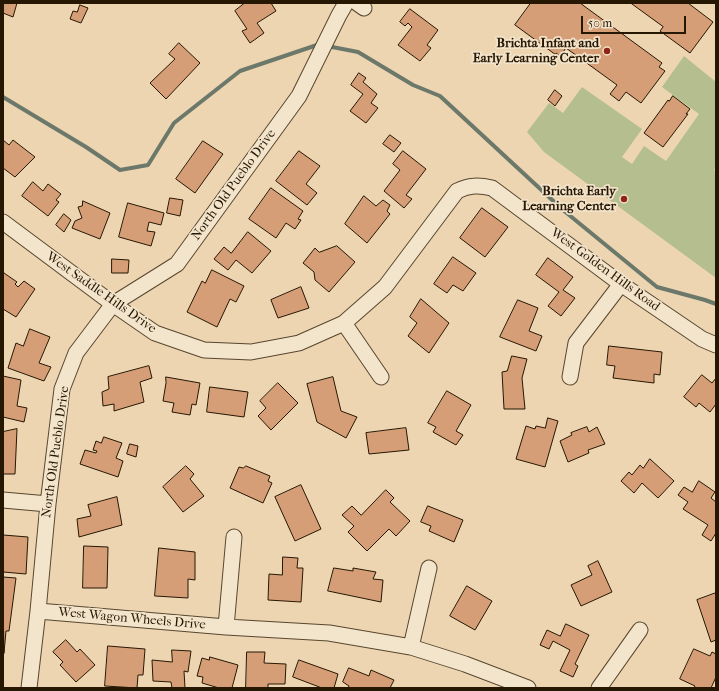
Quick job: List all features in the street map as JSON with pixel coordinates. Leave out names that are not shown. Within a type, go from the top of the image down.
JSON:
[{"type":"street","name":"North Old Pueblo Drive","points":[[30,688],[48,504],[62,389],[76,353],[113,304],[177,264],[299,96],[346,3]]},
{"type":"street","name":"West Saddle Hills Drive","points":[[3,222],[113,304],[155,333],[204,350],[251,352],[299,343],[344,323],[386,287],[457,190],[474,185]]},
{"type":"street","name":"West Golden Hills Road","points":[[474,185],[492,188],[621,284],[702,339],[716,346]]},
{"type":"street","points":[[570,377],[576,343],[621,284]]},
{"type":"street","points":[[344,323],[381,377]]},
{"type":"street","points":[[3,500],[48,504]]},
{"type":"street","points":[[226,627],[234,537]]},
{"type":"street","points":[[411,647],[428,568]]},
{"type":"street","name":"West Wagon Wheels Drive","points":[[38,611],[226,627],[329,633],[411,647],[465,664],[528,688]]},
{"type":"street","points":[[599,688],[640,630]]},
{"type":"green space","points":[[684,56],[716,82],[716,166],[714,170],[716,172],[716,278],[544,152],[527,132],[549,103],[563,113],[582,87],[642,129],[622,157],[632,164],[644,146],[666,161],[699,114],[662,87]]},
{"type":"building","points":[[3,3],[17,3],[13,17],[3,13]]},
{"type":"building","points":[[245,3],[271,3],[276,11],[257,23],[264,33],[250,43],[242,31],[247,29],[235,11]]},
{"type":"building","name":"Brichta Infant and Early Learning Center","points":[[531,3],[580,3],[662,63],[659,67],[665,71],[641,103],[626,92],[619,101],[610,94],[617,85],[566,48],[560,56],[556,53],[556,55],[515,25]]},
{"type":"building","points":[[631,3],[688,3],[713,22],[690,53],[660,31],[663,27]]},
{"type":"building","points":[[80,5],[88,8],[81,23],[70,19],[73,11],[77,12]]},
{"type":"building","points":[[410,9],[438,30],[427,45],[431,48],[420,61],[398,45],[412,27],[408,23],[405,26],[400,22]]},
{"type":"building","points":[[179,43],[200,63],[166,99],[150,83],[175,59],[169,54]]},
{"type":"building","points":[[359,73],[366,78],[363,82],[377,94],[371,103],[378,108],[366,123],[350,111],[363,94],[351,85]]},
{"type":"building","points":[[555,90],[562,96],[555,106],[548,100]]},
{"type":"building","points":[[673,96],[690,109],[686,114],[688,114],[663,147],[644,133],[668,100],[669,101]]},
{"type":"building","points":[[390,135],[401,143],[394,152],[383,144]]},
{"type":"building","points":[[3,140],[9,145],[13,140],[35,157],[15,177],[3,168]]},
{"type":"building","points":[[203,141],[223,154],[195,193],[176,179]]},
{"type":"building","points":[[299,151],[320,166],[306,184],[317,193],[307,205],[276,181]]},
{"type":"building","points":[[403,151],[426,169],[406,195],[412,199],[404,208],[384,191],[400,170],[393,164]]},
{"type":"building","points":[[33,182],[43,191],[48,184],[61,194],[56,200],[59,202],[48,216],[22,196]]},
{"type":"building","points":[[271,188],[303,211],[298,219],[301,220],[295,229],[286,223],[276,238],[249,219]]},
{"type":"building","points":[[364,196],[376,206],[383,200],[390,205],[387,211],[390,214],[367,243],[345,224]]},
{"type":"building","points":[[170,198],[183,200],[180,216],[167,213]]},
{"type":"building","points":[[83,201],[110,213],[100,239],[72,228],[75,221],[82,218],[78,207],[82,206]]},
{"type":"building","points":[[128,203],[164,213],[161,225],[149,222],[147,231],[155,232],[151,246],[119,237]]},
{"type":"building","points":[[482,208],[508,227],[485,257],[460,238]]},
{"type":"building","points":[[64,214],[71,220],[64,232],[56,225]]},
{"type":"building","points":[[248,232],[271,251],[252,273],[236,260],[228,270],[214,259],[224,247],[231,253]]},
{"type":"building","points":[[337,246],[355,262],[329,292],[315,280],[314,272],[303,263],[315,248],[319,252]]},
{"type":"building","points":[[453,257],[476,273],[463,291],[453,285],[447,293],[434,284]]},
{"type":"building","points":[[548,258],[573,277],[563,290],[575,298],[561,316],[548,306],[559,292],[536,275]]},
{"type":"building","points":[[112,259],[129,260],[128,273],[112,273]]},
{"type":"building","points":[[212,270],[244,286],[236,302],[230,299],[217,327],[187,312],[202,281],[205,283]]},
{"type":"building","points":[[4,273],[17,282],[15,284],[18,287],[24,281],[35,289],[16,317],[3,309]]},
{"type":"building","points":[[301,287],[309,308],[278,318],[271,300]]},
{"type":"building","points":[[421,299],[449,323],[429,353],[408,336],[417,323],[410,317]]},
{"type":"building","points":[[518,300],[538,308],[529,331],[542,336],[536,351],[500,337]]},
{"type":"building","points":[[30,329],[50,337],[39,363],[51,367],[44,381],[8,368],[16,343],[23,346]]},
{"type":"building","points":[[609,346],[662,352],[660,375],[654,374],[654,383],[613,378],[615,366],[607,365]]},
{"type":"building","points":[[512,356],[527,359],[522,378],[525,409],[504,409],[502,372],[507,371]]},
{"type":"building","points":[[149,366],[152,378],[140,382],[144,402],[114,411],[114,404],[103,406],[102,392],[109,389],[108,377]]},
{"type":"building","points":[[702,375],[712,383],[716,378],[716,404],[710,412],[699,403],[696,407],[684,397]]},
{"type":"building","points":[[3,376],[21,380],[17,406],[27,408],[24,422],[3,417]]},
{"type":"building","points":[[166,377],[200,383],[196,405],[192,404],[190,415],[172,412],[174,403],[163,401]]},
{"type":"building","points":[[333,377],[341,411],[357,417],[346,438],[317,422],[307,384]]},
{"type":"building","points":[[278,383],[298,403],[271,430],[258,416],[266,408],[260,401]]},
{"type":"building","points":[[210,387],[248,392],[244,417],[207,412]]},
{"type":"building","points":[[447,391],[471,405],[456,431],[463,435],[456,445],[433,432],[436,427],[428,423]]},
{"type":"building","points":[[548,418],[558,421],[545,467],[516,459],[526,426],[535,429],[536,426],[545,428]]},
{"type":"building","points":[[587,427],[589,432],[597,427],[605,444],[588,450],[589,453],[568,462],[560,441],[572,435],[571,433]]},
{"type":"building","points":[[406,428],[409,450],[369,454],[366,433]]},
{"type":"building","points":[[17,429],[15,474],[3,474],[3,432]]},
{"type":"building","points":[[104,437],[122,443],[116,458],[123,461],[118,477],[80,464],[85,450],[96,453],[97,451],[93,450],[96,441],[101,443]]},
{"type":"building","points":[[130,444],[138,446],[136,457],[127,454]]},
{"type":"building","points":[[650,459],[674,481],[658,498],[642,483],[634,493],[621,481],[629,472],[632,475],[640,465],[643,468]]},
{"type":"building","points":[[186,466],[194,474],[190,479],[204,496],[183,512],[163,487]]},
{"type":"building","points":[[246,466],[270,476],[268,481],[272,483],[263,503],[230,488],[239,467],[243,468]]},
{"type":"building","points":[[699,481],[715,492],[711,498],[716,502],[716,533],[711,541],[702,535],[708,525],[683,509],[688,502],[678,495],[684,487],[692,492]]},
{"type":"building","points":[[301,485],[321,529],[295,541],[275,497]]},
{"type":"building","points":[[386,490],[394,498],[390,502],[410,521],[396,536],[389,529],[367,551],[348,532],[354,526],[342,515],[352,506],[361,515]]},
{"type":"building","points":[[117,497],[122,525],[79,537],[77,519],[91,516],[88,505]]},
{"type":"building","points":[[428,506],[463,520],[454,542],[429,531],[431,526],[421,522]]},
{"type":"building","points":[[3,535],[28,537],[26,574],[3,572]]},
{"type":"building","points":[[84,546],[108,547],[107,588],[83,588]]},
{"type":"building","points":[[159,548],[195,552],[195,580],[188,579],[188,598],[155,596]]},
{"type":"building","points":[[283,557],[298,558],[297,568],[303,568],[301,602],[268,600],[269,574],[282,575]]},
{"type":"building","points":[[598,561],[612,592],[581,606],[571,585],[592,575],[588,566]]},
{"type":"building","points":[[334,568],[353,571],[353,568],[376,572],[373,579],[383,580],[381,602],[328,591]]},
{"type":"building","points":[[3,577],[16,578],[9,631],[6,631],[4,653]]},
{"type":"building","points":[[467,586],[492,601],[475,630],[450,616]]},
{"type":"building","points":[[716,593],[716,640],[711,642],[697,600]]},
{"type":"building","points":[[566,624],[589,635],[575,664],[578,666],[573,677],[560,671],[570,650],[553,641],[549,649],[540,645],[547,630],[560,636]]},
{"type":"building","points":[[66,640],[77,652],[80,649],[95,665],[76,682],[60,665],[63,662],[53,652]]},
{"type":"building","points":[[108,646],[145,649],[143,675],[138,675],[137,688],[105,686]]},
{"type":"building","points":[[694,649],[710,656],[712,652],[716,654],[716,677],[711,688],[694,688],[695,686],[680,679]]},
{"type":"building","points":[[172,650],[191,651],[188,672],[184,671],[185,688],[172,688],[171,682],[153,681],[152,660],[172,662]]},
{"type":"building","points":[[247,652],[265,652],[264,663],[286,664],[285,684],[268,684],[268,688],[246,688]]},
{"type":"building","points":[[210,657],[238,665],[232,688],[219,688],[202,683],[203,677],[197,676],[202,658],[209,660]]},
{"type":"building","points":[[299,660],[338,674],[334,688],[322,688],[293,677]]},
{"type":"building","points":[[349,668],[369,676],[371,670],[394,680],[390,688],[348,688],[349,686],[343,682]]},
{"type":"waterway","points":[[3,97],[86,147],[120,170],[148,165],[174,123],[240,71],[320,44]]},
{"type":"waterway","points":[[327,46],[358,52],[413,85],[440,96],[563,210],[657,287],[716,304]]},
{"type":"place","name":"Brichta Infant and Early Learning Center","points":[[607,51]]},
{"type":"place","name":"Brichta Early Learning Center","points":[[624,199]]}]
